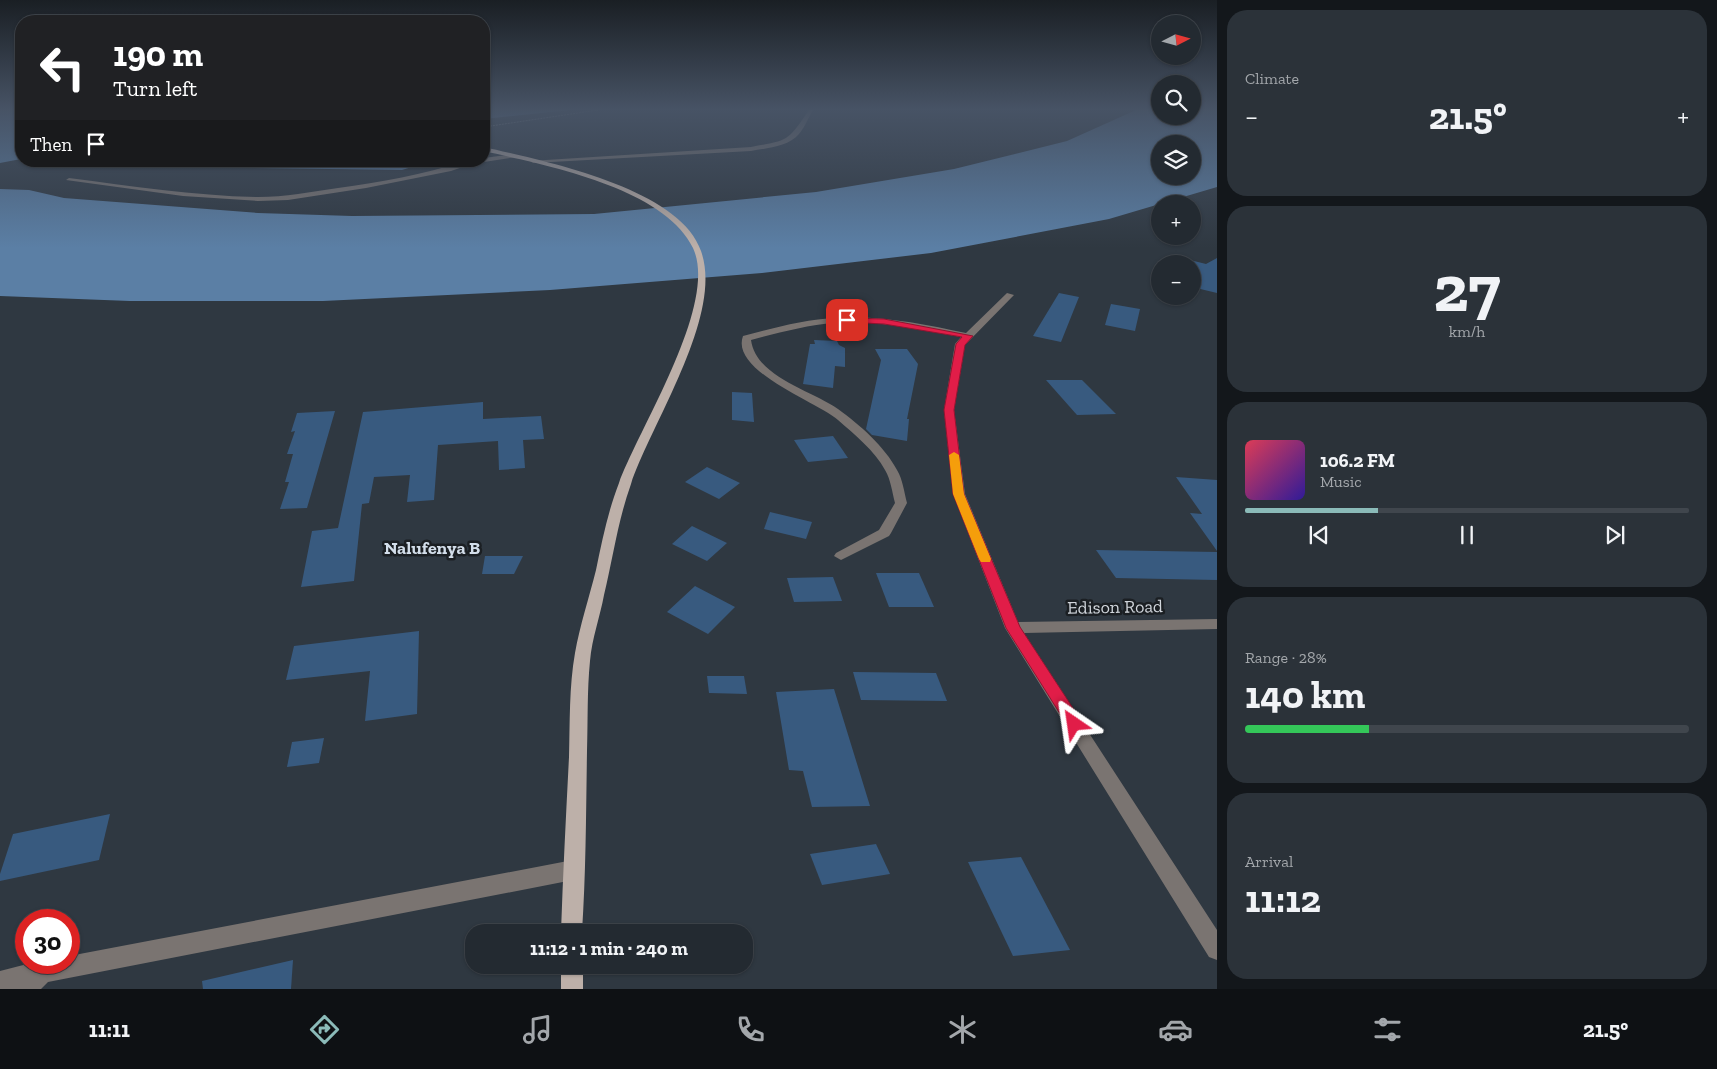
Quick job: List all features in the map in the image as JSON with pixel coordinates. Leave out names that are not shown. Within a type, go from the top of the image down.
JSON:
[{"type":"main road","points":[[515,156],[574,172],[662,208],[678,222],[698,250],[701,268],[696,317],[666,393],[624,484],[582,660],[572,924]]},
{"type":"main road","points":[[572,974],[572,989]]},
{"type":"street","points":[[490,159],[513,156]]},
{"type":"street","points":[[533,161],[621,156]]},
{"type":"street","points":[[69,180],[183,194],[258,199],[288,198],[366,186],[455,167]]},
{"type":"street","points":[[1010,295],[960,344],[949,410],[958,494],[1013,628],[1217,948]]},
{"type":"street","points":[[841,556],[884,533],[889,525],[901,503],[890,469],[865,438],[834,411],[795,392],[766,371],[752,357],[745,345],[746,338],[813,323],[847,320],[884,322],[968,336]]},
{"type":"street","name":"Edison Road","points":[[1013,628],[1217,624]]},
{"type":"street","points":[[80,965],[573,870]]},
{"type":"street","points":[[0,982],[34,974]]},
{"type":"street","points":[[25,989],[40,974]]},
{"type":"water","points":[[0,156],[15,156],[15,160],[0,163]]},
{"type":"water","points":[[1006,156],[1151,156],[1151,185],[1201,185],[1201,156],[1217,156],[1217,187],[1190,195],[1151,195],[1151,207],[1109,219],[931,253],[762,273],[550,290],[323,301],[130,301],[0,296],[0,189],[29,190],[64,198],[258,213],[352,216],[594,214],[816,192],[954,169]]},
{"type":"water","points":[[173,167],[412,167],[402,170]]},
{"type":"building","points":[[1217,258],[1217,293],[1201,289],[1201,263],[1206,264]]},
{"type":"building","points":[[1059,293],[1079,297],[1061,342],[1033,336]]},
{"type":"building","points":[[1111,304],[1140,309],[1135,331],[1105,325]]},
{"type":"building","points":[[814,340],[837,341],[839,345],[845,348],[845,367],[835,366],[833,388],[803,384],[810,344],[815,344]]},
{"type":"building","points":[[875,349],[907,349],[918,364],[907,419],[909,419],[907,441],[872,435],[866,429],[881,360]]},
{"type":"building","points":[[1046,380],[1082,380],[1116,414],[1077,415]]},
{"type":"building","points":[[732,392],[752,393],[754,422],[732,420]]},
{"type":"building","points":[[483,402],[483,419],[541,416],[544,439],[523,440],[525,468],[499,470],[498,441],[438,445],[434,500],[407,502],[410,475],[374,477],[369,503],[362,504],[354,581],[301,587],[312,531],[338,528],[363,412]]},
{"type":"building","points":[[335,411],[307,508],[280,509],[289,482],[285,482],[293,454],[287,454],[295,431],[291,432],[297,413]]},
{"type":"building","points":[[833,436],[848,458],[808,462],[794,440]]},
{"type":"building","points":[[707,467],[740,483],[719,499],[685,482]]},
{"type":"building","points":[[1176,477],[1217,480],[1217,551],[1190,513],[1202,514]]},
{"type":"building","points":[[770,512],[812,522],[806,539],[764,529]]},
{"type":"building","points":[[692,526],[727,543],[707,561],[672,544]]},
{"type":"building","points":[[1096,550],[1217,552],[1217,580],[1116,578]]},
{"type":"building","points":[[485,556],[523,556],[514,574],[482,574]]},
{"type":"building","points":[[876,573],[919,573],[934,607],[889,607]]},
{"type":"building","points":[[833,577],[842,601],[794,602],[787,578]]},
{"type":"building","points":[[695,586],[735,607],[708,634],[667,612]]},
{"type":"building","points":[[419,631],[417,714],[365,721],[370,671],[286,680],[294,646]]},
{"type":"building","points":[[853,672],[936,673],[947,701],[861,700]]},
{"type":"building","points":[[707,676],[744,676],[747,694],[709,693]]},
{"type":"building","points":[[834,689],[870,806],[812,807],[803,771],[789,770],[776,692]]},
{"type":"building","points":[[324,738],[319,763],[287,767],[292,742]]},
{"type":"building","points":[[110,814],[99,860],[0,881],[0,874],[13,834]]},
{"type":"building","points":[[876,844],[890,874],[822,885],[810,854]]},
{"type":"building","points":[[1021,857],[1070,950],[1013,956],[968,862]]},
{"type":"building","points":[[293,960],[291,989],[203,989],[202,981]]},
{"type":"slow traffic","points":[[954,455],[958,494],[985,559]]},
{"type":"district","name":"Nalufenya B","points":[[432,548]]},
{"type":"route","points":[[847,320],[924,327],[968,336],[960,344],[949,410],[958,494],[1013,628],[1074,724]]}]
